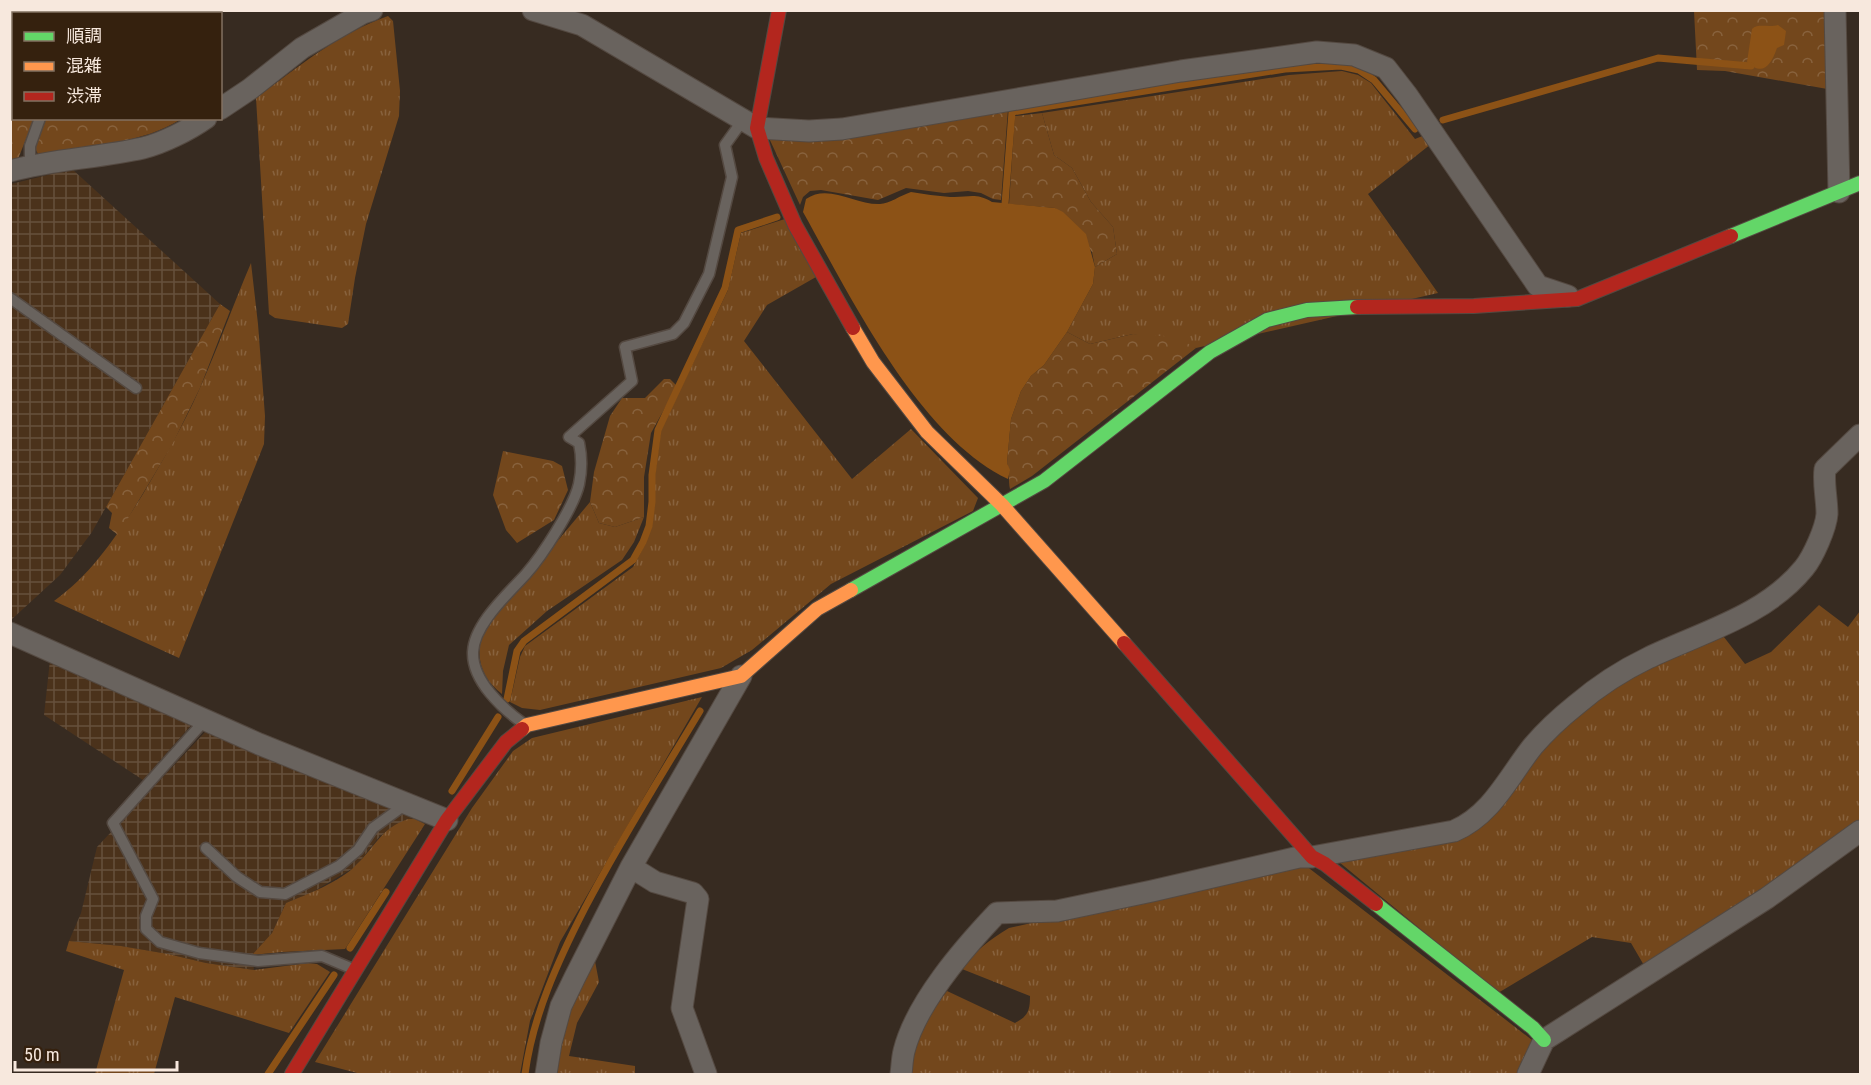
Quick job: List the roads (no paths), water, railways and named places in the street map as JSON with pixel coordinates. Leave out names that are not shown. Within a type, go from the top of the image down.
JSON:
[{"type":"street","points":[[222,108],[302,48],[372,10]]},
{"type":"street","points":[[533,10],[582,25],[750,124],[809,131],[842,129],[1193,69],[1317,52],[1354,54],[1386,68],[1538,286],[1577,299]]},
{"type":"street","points":[[779,10],[750,124],[795,225],[873,362],[927,432],[1002,505],[1312,857],[1325,864],[1533,1028],[1544,1040]]},
{"type":"street","points":[[546,1074],[561,1006],[631,867],[741,676],[816,609],[1044,481],[1210,352],[1267,320],[1307,310],[1367,306],[1474,306],[1577,299],[1852,191],[1835,10]]},
{"type":"street","points":[[20,169],[145,148],[193,127],[203,120]]},
{"type":"street","points":[[901,1074],[904,1051],[919,1016],[969,942],[997,912],[1057,911],[1299,857],[1312,857],[1454,831],[1467,826],[1483,813],[1513,776],[1533,746],[1576,705],[1646,658],[1725,624],[1763,604],[1789,586],[1806,566],[1815,549],[1827,515],[1823,481],[1825,468],[1860,435]]},
{"type":"street","points":[[10,633],[259,744],[447,820]]},
{"type":"street","points":[[292,1074],[447,820],[506,742],[527,725],[741,676]]},
{"type":"street","points":[[1528,1074],[1544,1040],[1767,898],[1860,831]]},
{"type":"street","points":[[631,867],[656,882],[693,893],[698,899],[682,1008],[706,1074]]},
{"type":"lane","points":[[20,169],[39,120]]},
{"type":"lane","points":[[527,725],[508,712],[478,677],[473,652],[480,629],[495,607],[528,572],[562,522],[579,486],[582,458],[579,443],[569,437],[632,381],[626,346],[673,334],[684,323],[709,274],[732,177],[725,145],[750,124]]},
{"type":"lane","points":[[10,298],[136,388]]},
{"type":"lane","points":[[206,719],[113,823],[153,899],[146,916],[146,929],[160,942],[199,953],[258,961],[322,956],[356,970]]},
{"type":"lane","points":[[206,848],[237,877],[260,892],[285,894],[318,879],[339,866],[358,850],[374,828],[407,804]]},
{"type":"waterway","points":[[1443,120],[1658,58],[1751,66]]},
{"type":"waterway","points":[[1005,204],[1012,112],[1285,69],[1341,66],[1359,70],[1374,80],[1415,129]]},
{"type":"waterway","points":[[507,699],[517,651],[524,641],[633,560],[649,526],[658,430],[725,288],[738,230],[777,217]]},
{"type":"waterway","points":[[525,1074],[540,1010],[575,928],[626,833],[700,711]]},
{"type":"waterway","points":[[452,791],[498,717]]},
{"type":"waterway","points":[[350,948],[386,892]]},
{"type":"waterway","points":[[268,1074],[334,975]]}]
